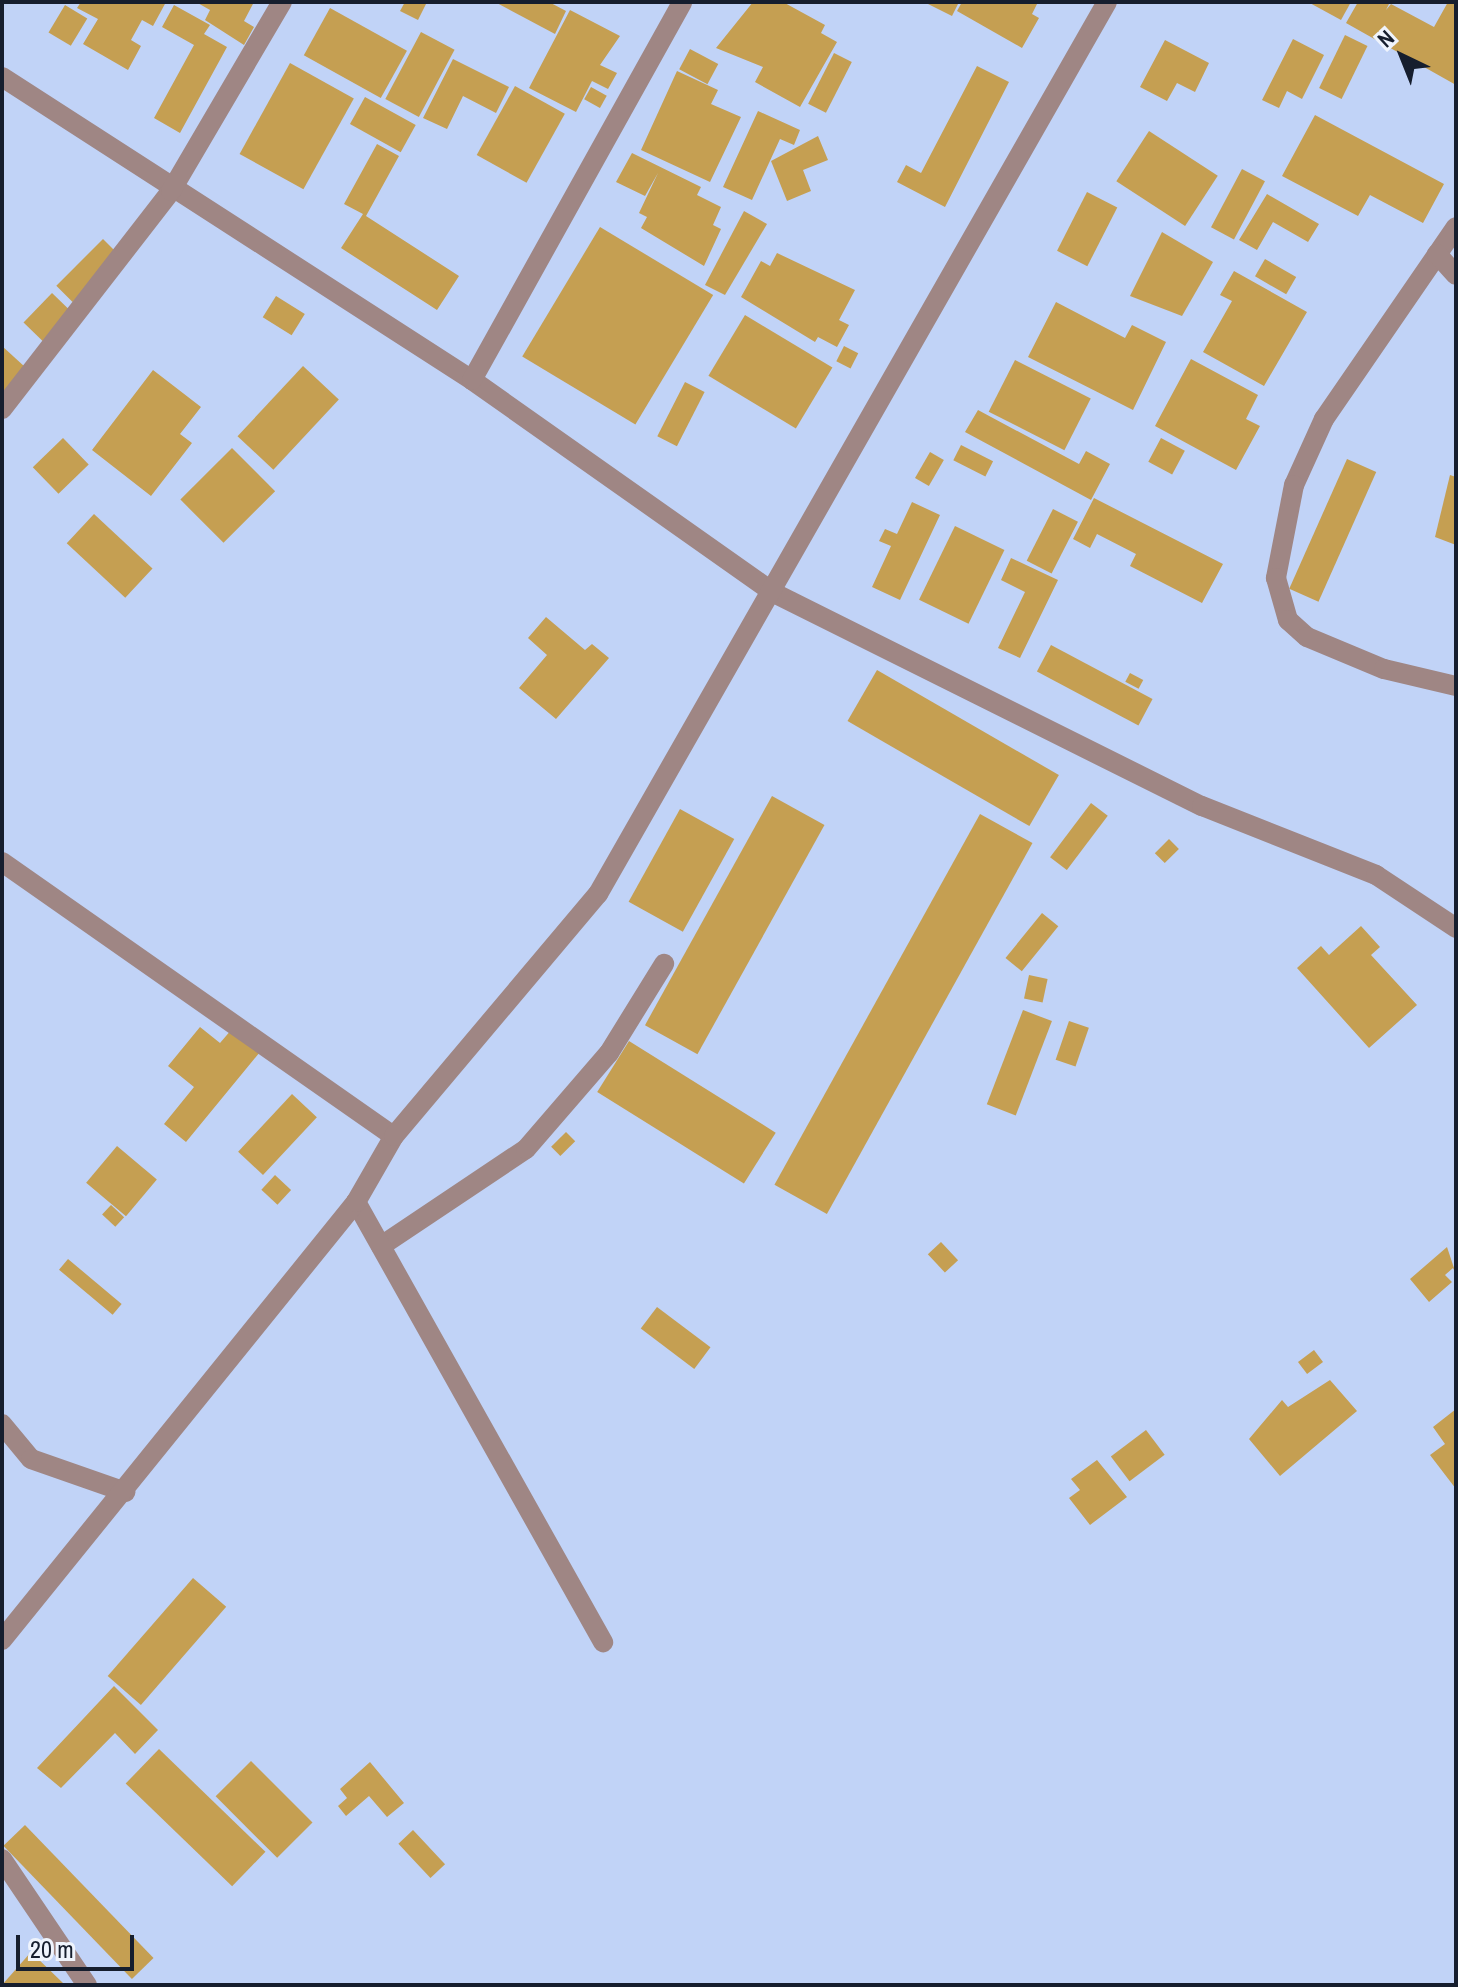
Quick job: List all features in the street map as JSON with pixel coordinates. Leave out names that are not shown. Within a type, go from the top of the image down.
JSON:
[{"type":"street","points":[[2,409],[171,191],[282,2]]},
{"type":"street","points":[[472,380],[682,2]]},
{"type":"street","points":[[2,1640],[125,1492],[356,1202],[394,1136],[598,894],[1107,2]]},
{"type":"street","points":[[2,77],[171,191],[472,380],[772,592],[1202,806],[1376,875],[1456,928]]},
{"type":"street","points":[[1456,227],[1306,456],[1276,578],[1288,620],[1307,637],[1384,669],[1456,686]]},
{"type":"street","points":[[1437,254],[1456,275]]},
{"type":"street","points":[[2,862],[394,1136]]},
{"type":"street","points":[[381,1246],[526,1149],[609,1053],[664,964]]},
{"type":"street","points":[[356,1202],[603,1642]]},
{"type":"street","points":[[2,1424],[31,1459],[125,1492]]},
{"type":"street","points":[[2,1859],[87,1985]]},
{"type":"building","points":[[81,2],[166,2],[153,26],[142,20],[131,40],[141,46],[128,70],[83,44],[98,19],[77,8]]},
{"type":"building","points":[[196,2],[254,2],[244,21],[254,27],[244,45],[205,20],[210,10]]},
{"type":"building","points":[[405,2],[427,2],[418,20],[400,11]]},
{"type":"building","points":[[495,2],[549,2],[566,11],[555,34]]},
{"type":"building","points":[[753,2],[783,2],[825,25],[821,33],[837,42],[800,107],[755,82],[763,67],[716,48]]},
{"type":"building","points":[[924,2],[959,2],[952,16]]},
{"type":"building","points":[[962,2],[1038,2],[1032,14],[1039,18],[1022,48],[957,11]]},
{"type":"building","points":[[1308,2],[1351,2],[1341,20]]},
{"type":"building","points":[[1358,2],[1390,2],[1386,10],[1391,4],[1434,27],[1448,2],[1456,2],[1456,85],[1346,23]]},
{"type":"building","points":[[65,5],[87,18],[71,46],[49,32]]},
{"type":"building","points":[[174,5],[210,25],[204,34],[227,47],[180,133],[154,118],[194,45],[162,27]]},
{"type":"building","points":[[330,8],[407,51],[381,98],[304,55]]},
{"type":"building","points":[[570,10],[620,36],[600,65],[617,73],[608,89],[592,81],[576,112],[529,88]]},
{"type":"building","points":[[421,32],[455,50],[419,117],[385,99]]},
{"type":"building","points":[[1345,35],[1367,46],[1342,99],[1319,88]]},
{"type":"building","points":[[1293,39],[1324,55],[1302,99],[1287,91],[1279,108],[1262,100]]},
{"type":"building","points":[[1165,40],[1209,63],[1195,92],[1177,83],[1167,101],[1140,87]]},
{"type":"building","points":[[690,49],[718,64],[707,84],[679,69]]},
{"type":"building","points":[[834,53],[852,62],[826,113],[808,104]]},
{"type":"building","points":[[453,59],[509,87],[496,113],[463,96],[447,129],[423,118]]},
{"type":"building","points":[[290,63],[354,98],[303,189],[240,154]]},
{"type":"building","points":[[977,66],[1009,82],[945,207],[897,182],[906,165],[921,173]]},
{"type":"building","points":[[677,71],[718,90],[711,104],[741,117],[710,182],[641,150]]},
{"type":"building","points":[[515,86],[565,114],[527,183],[477,155]]},
{"type":"building","points":[[591,87],[607,96],[600,108],[584,99]]},
{"type":"building","points":[[365,97],[416,125],[401,152],[350,124]]},
{"type":"building","points":[[758,111],[800,130],[794,145],[780,139],[752,200],[723,187]]},
{"type":"building","points":[[1315,115],[1444,184],[1423,223],[1370,195],[1358,216],[1282,176]]},
{"type":"building","points":[[1149,131],[1218,176],[1185,226],[1116,181]]},
{"type":"building","points":[[818,136],[828,160],[803,170],[811,191],[787,201],[771,161]]},
{"type":"building","points":[[377,144],[399,156],[366,216],[459,276],[437,310],[341,248],[363,214],[344,204]]},
{"type":"building","points":[[632,153],[701,187],[697,195],[721,207],[713,225],[721,229],[704,266],[641,228],[647,217],[639,213],[658,173],[645,196],[616,182]]},
{"type":"building","points":[[1242,169],[1265,181],[1234,239],[1211,227]]},
{"type":"building","points":[[1087,192],[1117,207],[1087,266],[1057,251]]},
{"type":"building","points":[[1267,194],[1319,224],[1308,242],[1273,222],[1257,250],[1239,240]]},
{"type":"building","points":[[744,211],[767,224],[725,295],[705,285]]},
{"type":"building","points":[[600,227],[713,295],[635,424],[522,356]]},
{"type":"building","points":[[1162,232],[1213,262],[1182,316],[1130,296]]},
{"type":"building","points":[[103,239],[119,255],[73,302],[56,286]]},
{"type":"building","points":[[777,253],[855,290],[839,320],[849,325],[837,347],[818,337],[815,342],[741,297],[761,261],[770,266]]},
{"type":"building","points":[[1265,259],[1296,277],[1286,294],[1255,276]]},
{"type":"building","points":[[1234,271],[1307,312],[1264,386],[1203,352],[1232,301],[1220,295]]},
{"type":"building","points":[[52,293],[72,312],[44,342],[24,322]]},
{"type":"building","points":[[276,296],[305,314],[292,335],[263,317]]},
{"type":"building","points":[[1056,302],[1125,338],[1132,325],[1166,342],[1133,410],[1028,357]]},
{"type":"building","points":[[745,315],[832,368],[796,428],[708,376]]},
{"type":"building","points":[[2,346],[25,367],[2,394]]},
{"type":"building","points":[[844,346],[858,353],[851,368],[836,361]]},
{"type":"building","points":[[1191,359],[1258,395],[1246,419],[1260,426],[1236,470],[1155,426]]},
{"type":"building","points":[[1015,360],[1091,399],[1064,450],[989,412]]},
{"type":"building","points":[[303,366],[339,399],[273,470],[238,436]]},
{"type":"building","points":[[153,370],[201,407],[180,434],[192,443],[151,496],[92,450]]},
{"type":"building","points":[[685,382],[705,392],[677,446],[657,436]]},
{"type":"building","points":[[978,410],[1079,464],[1086,451],[1110,464],[1091,500],[965,432]]},
{"type":"building","points":[[63,438],[89,465],[58,494],[33,467]]},
{"type":"building","points":[[1161,438],[1185,451],[1172,475],[1148,462]]},
{"type":"building","points":[[961,445],[993,461],[985,476],[953,460]]},
{"type":"building","points":[[232,448],[275,491],[224,543],[180,500]]},
{"type":"building","points":[[930,452],[944,460],[929,486],[915,478]]},
{"type":"building","points":[[1347,459],[1376,472],[1318,602],[1289,589]]},
{"type":"building","points":[[1450,475],[1456,477],[1456,545],[1435,537]]},
{"type":"building","points":[[1094,498],[1223,564],[1202,603],[1130,566],[1136,554],[1097,534],[1090,548],[1073,539]]},
{"type":"building","points":[[912,502],[940,515],[900,600],[872,587],[891,546],[879,541],[885,529],[897,534]]},
{"type":"building","points":[[1053,509],[1078,522],[1052,573],[1027,561]]},
{"type":"building","points":[[94,514],[153,569],[125,598],[67,543]]},
{"type":"building","points":[[955,526],[1004,550],[968,624],[919,600]]},
{"type":"building","points":[[1011,558],[1058,580],[1020,658],[998,648],[1025,592],[1001,580]]},
{"type":"building","points":[[546,617],[585,650],[592,644],[609,658],[556,719],[519,688],[547,655],[528,638]]},
{"type":"building","points":[[1051,645],[1153,699],[1138,725],[1037,671]]},
{"type":"building","points":[[877,670],[1059,775],[1029,826],[848,721]]},
{"type":"building","points":[[1130,673],[1143,680],[1139,689],[1125,682]]},
{"type":"building","points":[[772,796],[824,825],[697,1054],[645,1025]]},
{"type":"building","points":[[1091,803],[1108,816],[1067,870],[1050,857]]},
{"type":"building","points":[[680,809],[734,839],[683,932],[629,902]]},
{"type":"building","points":[[980,814],[1032,843],[827,1214],[774,1185]]},
{"type":"building","points":[[1169,839],[1179,849],[1165,863],[1155,853]]},
{"type":"building","points":[[1042,913],[1058,926],[1022,971],[1005,958]]},
{"type":"building","points":[[1361,926],[1380,947],[1371,955],[1417,1005],[1369,1048],[1297,968],[1321,946],[1329,955]]},
{"type":"building","points":[[1029,975],[1048,979],[1043,1002],[1024,998]]},
{"type":"building","points":[[1023,1010],[1052,1021],[1016,1115],[987,1104]]},
{"type":"building","points":[[1069,1021],[1089,1028],[1076,1067],[1056,1060]]},
{"type":"building","points":[[200,1027],[220,1043],[232,1029],[260,1052],[186,1142],[164,1124],[194,1087],[168,1066]]},
{"type":"building","points":[[629,1041],[776,1133],[744,1184],[597,1092]]},
{"type":"building","points":[[292,1094],[317,1117],[263,1175],[238,1152]]},
{"type":"building","points":[[566,1132],[575,1141],[560,1156],[551,1147]]},
{"type":"building","points":[[117,1146],[157,1179],[126,1216],[86,1183]]},
{"type":"building","points":[[275,1175],[291,1190],[277,1205],[261,1190]]},
{"type":"building","points":[[111,1205],[124,1217],[115,1227],[102,1215]]},
{"type":"building","points":[[941,1242],[958,1260],[945,1273],[928,1254]]},
{"type":"building","points":[[1447,1247],[1456,1274],[1453,1268],[1445,1275],[1452,1282],[1429,1302],[1410,1279]]},
{"type":"building","points":[[68,1259],[122,1304],[113,1315],[59,1270]]},
{"type":"building","points":[[657,1307],[711,1347],[694,1369],[641,1329]]},
{"type":"building","points":[[1314,1350],[1323,1362],[1307,1374],[1298,1362]]},
{"type":"building","points":[[1330,1380],[1357,1411],[1280,1476],[1249,1439],[1282,1400],[1288,1407]]},
{"type":"building","points":[[1456,1409],[1456,1489],[1430,1455],[1445,1444],[1433,1427]]},
{"type":"building","points":[[1146,1430],[1165,1455],[1130,1481],[1111,1456]]},
{"type":"building","points":[[1097,1460],[1127,1497],[1090,1525],[1069,1498],[1080,1490],[1071,1479]]},
{"type":"building","points":[[193,1578],[226,1607],[141,1705],[108,1676]]},
{"type":"building","points":[[114,1686],[158,1730],[135,1754],[115,1733],[61,1788],[37,1768]]},
{"type":"building","points":[[159,1749],[265,1852],[232,1886],[126,1784]]},
{"type":"building","points":[[251,1761],[313,1823],[277,1858],[216,1796]]},
{"type":"building","points":[[370,1762],[404,1803],[387,1817],[369,1796],[346,1816],[338,1806],[347,1798],[340,1789]]},
{"type":"building","points":[[25,1825],[154,1958],[132,1979],[3,1846]]},
{"type":"building","points":[[413,1830],[445,1864],[430,1878],[398,1844]]},
{"type":"building","points":[[31,1952],[65,1985],[2,1985]]}]
